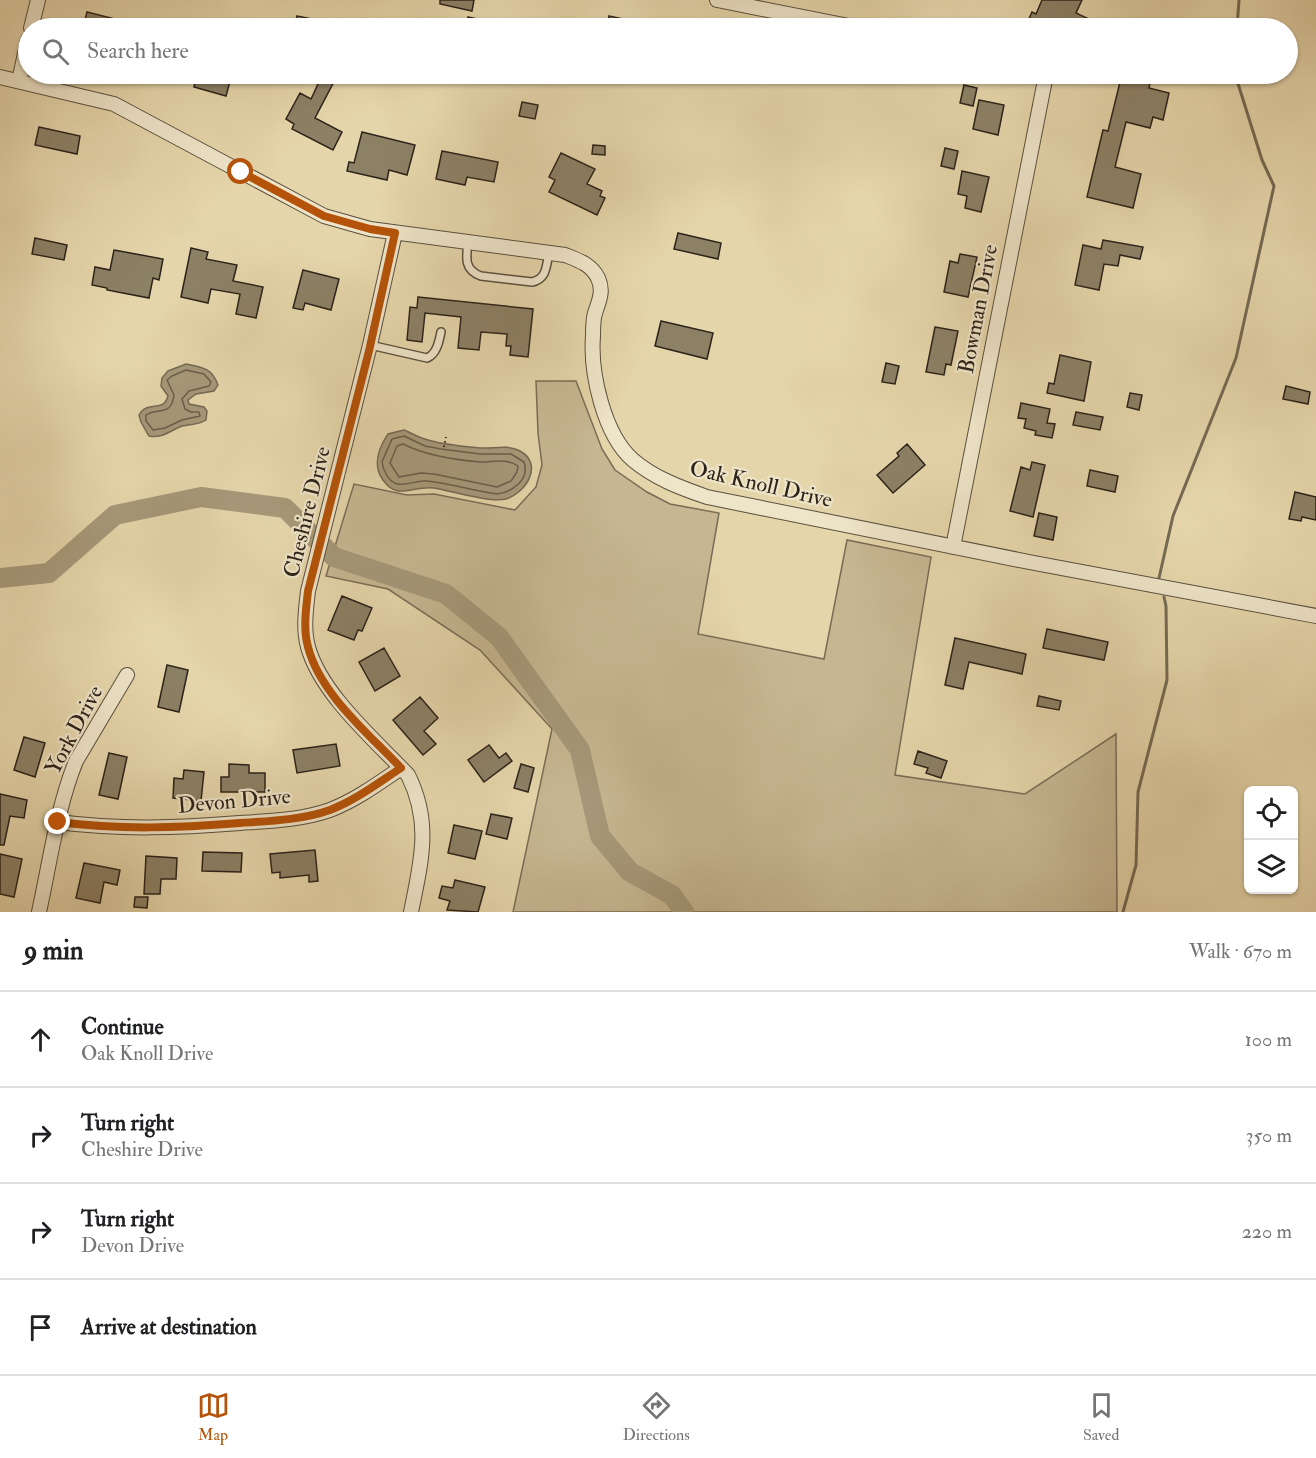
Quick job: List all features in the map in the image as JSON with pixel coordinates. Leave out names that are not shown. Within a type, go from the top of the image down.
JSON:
[{"type":"street","points":[[34,18],[38,0]]},
{"type":"street","points":[[717,0],[809,18]]},
{"type":"street","name":"Oak Knoll Drive","points":[[0,77],[18,81]]},
{"type":"street","name":"Oak Knoll Drive","points":[[31,84],[114,105],[324,216],[370,229],[565,255],[583,261],[592,268],[599,279],[601,299],[595,314],[592,339],[596,382],[612,431],[632,459],[673,485],[706,497],[1316,616]]},
{"type":"street","name":"Bowman Drive","points":[[953,547],[1039,84]]},
{"type":"street","name":"Cheshire Drive","points":[[395,233],[370,345],[308,591],[306,613],[307,646],[318,673],[340,704],[408,775],[416,792],[422,822],[421,862],[411,912]]},
{"type":"street","name":"York Drive","points":[[39,912],[66,787],[76,760],[127,675]]},
{"type":"street","name":"Devon Drive","points":[[58,822],[100,828],[130,828],[280,820],[329,810],[349,801],[401,768]]},
{"type":"lane","points":[[468,242],[465,258],[467,266],[474,273],[502,279],[532,282],[540,280],[543,277],[549,253]]},
{"type":"lane","points":[[370,345],[427,358],[432,356],[437,347],[441,332]]},
{"type":"path","points":[[444,447],[446,437]]},
{"type":"shaded area","points":[[536,381],[576,381],[602,449],[615,470],[647,492],[670,504],[719,513],[698,634],[824,659],[847,540],[931,557],[895,775],[1025,794],[1116,734],[1117,912],[513,912],[552,729],[480,650],[388,589],[326,576],[354,484],[407,495],[434,494],[515,510],[536,487],[542,465]]},
{"type":"water","points":[[186,364],[202,367],[216,379],[218,385],[214,391],[196,394],[188,400],[189,404],[204,407],[207,411],[206,420],[198,424],[182,426],[162,435],[149,436],[139,415],[143,410],[159,406],[166,401],[168,396],[161,386],[162,378],[168,371]]},
{"type":"water","points":[[404,430],[445,444],[515,449],[527,457],[531,463],[530,478],[526,485],[513,496],[499,500],[434,488],[396,490],[383,480],[377,463],[381,445],[388,434]]},
{"type":"building","points":[[440,0],[474,0],[472,11],[440,4]]},
{"type":"building","points":[[1042,0],[1082,0],[1076,13],[1087,18],[1029,18],[1032,12],[1036,14]]},
{"type":"building","points":[[87,12],[111,18],[86,18]]},
{"type":"building","points":[[195,84],[229,84],[226,96],[194,87]]},
{"type":"building","points":[[318,84],[333,84],[315,118],[342,132],[333,150],[292,129],[294,124],[286,119],[300,93],[311,99]]},
{"type":"building","points":[[1120,84],[1150,84],[1149,88],[1169,93],[1163,120],[1153,117],[1150,128],[1126,122],[1115,167],[1141,174],[1133,208],[1087,197],[1103,130],[1108,131]]},
{"type":"building","points":[[964,85],[977,88],[973,106],[960,103]]},
{"type":"building","points":[[979,100],[1004,105],[998,135],[973,129]]},
{"type":"building","points":[[522,102],[538,105],[535,119],[519,116]]},
{"type":"building","points":[[39,127],[80,136],[77,154],[35,145]]},
{"type":"building","points":[[362,132],[415,145],[407,175],[389,170],[387,180],[347,171],[349,162],[354,163]]},
{"type":"building","points":[[593,145],[605,146],[605,155],[592,154]]},
{"type":"building","points":[[945,148],[958,151],[954,169],[941,166]]},
{"type":"building","points":[[442,151],[498,162],[494,182],[467,177],[465,185],[436,179]]},
{"type":"building","points":[[561,153],[595,169],[587,184],[602,191],[600,196],[605,198],[597,215],[549,192],[555,180],[549,177]]},
{"type":"building","points":[[962,171],[989,177],[981,212],[965,208],[967,196],[958,194]]},
{"type":"building","points":[[678,233],[721,243],[718,259],[674,249]]},
{"type":"building","points":[[35,238],[67,245],[64,260],[32,254]]},
{"type":"building","points":[[1103,240],[1143,247],[1140,259],[1120,255],[1118,266],[1104,264],[1099,290],[1075,285],[1083,245],[1101,249]]},
{"type":"building","points":[[191,248],[208,252],[206,259],[237,265],[233,281],[263,287],[256,318],[236,314],[240,294],[211,289],[208,303],[181,297]]},
{"type":"building","points":[[114,250],[163,259],[159,280],[153,278],[149,298],[92,285],[95,267],[110,270]]},
{"type":"building","points":[[960,254],[977,257],[968,297],[944,292],[950,261],[958,263]]},
{"type":"building","points":[[303,270],[339,279],[331,310],[305,303],[303,310],[293,308]]},
{"type":"building","points":[[418,297],[533,309],[528,357],[510,355],[511,346],[506,346],[507,334],[481,332],[479,350],[458,348],[461,317],[425,313],[422,342],[407,340],[410,307],[417,308]]},
{"type":"building","points":[[661,321],[713,333],[707,359],[655,346]]},
{"type":"building","points":[[935,327],[958,331],[951,365],[946,364],[944,375],[926,372]]},
{"type":"building","points":[[1060,355],[1091,362],[1084,401],[1047,393],[1049,383],[1054,384]]},
{"type":"building","points":[[886,363],[899,366],[895,384],[882,382]]},
{"type":"building","points":[[1286,386],[1310,392],[1308,404],[1283,399]]},
{"type":"building","points":[[1130,393],[1142,395],[1139,410],[1127,407]]},
{"type":"building","points":[[1021,403],[1050,409],[1047,423],[1055,424],[1052,438],[1035,435],[1036,431],[1024,428],[1026,419],[1018,418]]},
{"type":"building","points":[[1076,412],[1103,417],[1100,430],[1073,425]]},
{"type":"building","points":[[907,444],[925,465],[893,493],[877,475],[899,456],[897,453]]},
{"type":"building","points":[[1032,462],[1045,465],[1033,517],[1010,511],[1021,467],[1030,470]]},
{"type":"building","points":[[1090,470],[1118,476],[1115,492],[1087,486]]},
{"type":"building","points":[[1295,492],[1316,497],[1316,520],[1302,517],[1301,521],[1289,519]]},
{"type":"building","points":[[1039,513],[1057,517],[1053,540],[1034,536]]},
{"type":"building","points":[[342,596],[372,608],[362,631],[358,630],[354,640],[328,630]]},
{"type":"building","points":[[1047,629],[1108,642],[1104,660],[1043,648]]},
{"type":"building","points":[[955,638],[1026,654],[1022,674],[969,662],[963,689],[945,685]]},
{"type":"building","points":[[384,648],[400,676],[375,691],[359,662]]},
{"type":"building","points":[[167,665],[188,670],[179,712],[158,707]]},
{"type":"building","points":[[1039,696],[1061,701],[1059,710],[1037,706]]},
{"type":"building","points":[[420,697],[438,718],[424,731],[436,744],[423,755],[393,720]]},
{"type":"building","points":[[24,737],[45,743],[35,777],[14,770]]},
{"type":"building","points":[[336,744],[340,766],[297,773],[293,750]]},
{"type":"building","points":[[489,745],[499,758],[506,753],[512,761],[484,782],[468,760]]},
{"type":"building","points":[[918,751],[947,761],[941,778],[926,773],[928,768],[914,764]]},
{"type":"building","points":[[109,753],[127,757],[118,799],[99,795]]},
{"type":"building","points":[[229,764],[249,765],[249,773],[265,773],[265,792],[221,792],[221,777],[229,777]]},
{"type":"building","points":[[521,764],[534,768],[528,792],[514,788]]},
{"type":"building","points":[[184,770],[204,772],[201,801],[173,798],[174,778],[183,779]]},
{"type":"building","points":[[0,794],[27,800],[24,818],[10,816],[4,845],[0,845]]},
{"type":"building","points":[[491,814],[512,818],[507,839],[486,834]]},
{"type":"building","points":[[454,825],[482,831],[475,859],[448,853]]},
{"type":"building","points":[[315,850],[318,881],[309,882],[309,875],[280,878],[280,872],[272,873],[270,854]]},
{"type":"building","points":[[203,852],[242,853],[241,872],[202,871]]},
{"type":"building","points":[[0,854],[22,859],[14,897],[0,894]]},
{"type":"building","points":[[146,856],[177,858],[176,879],[161,879],[160,894],[144,894]]},
{"type":"building","points":[[84,863],[120,870],[117,885],[104,882],[100,903],[76,898]]},
{"type":"building","points":[[455,880],[485,887],[478,912],[447,910],[450,901],[439,898],[442,886],[453,888]]},
{"type":"building","points":[[135,897],[148,897],[147,908],[134,907]]},
{"type":"waterway","points":[[1238,18],[1239,0]]},
{"type":"waterway","points":[[1159,578],[1173,516],[1236,358],[1274,186],[1262,160],[1238,84]]},
{"type":"waterway","points":[[0,578],[49,573],[115,515],[201,497],[285,508],[334,557],[446,594],[499,637],[580,750],[600,836],[630,872],[672,895],[684,912]]},
{"type":"waterway","points":[[1123,912],[1136,865],[1138,792],[1167,680],[1164,597]]},
{"type":"route","points":[[58,822],[100,828],[130,828],[280,820],[329,810],[372,788],[401,768],[340,704],[328,688],[318,673],[307,646],[306,631],[308,591],[369,351],[395,233],[370,229],[324,216],[241,172]]}]
